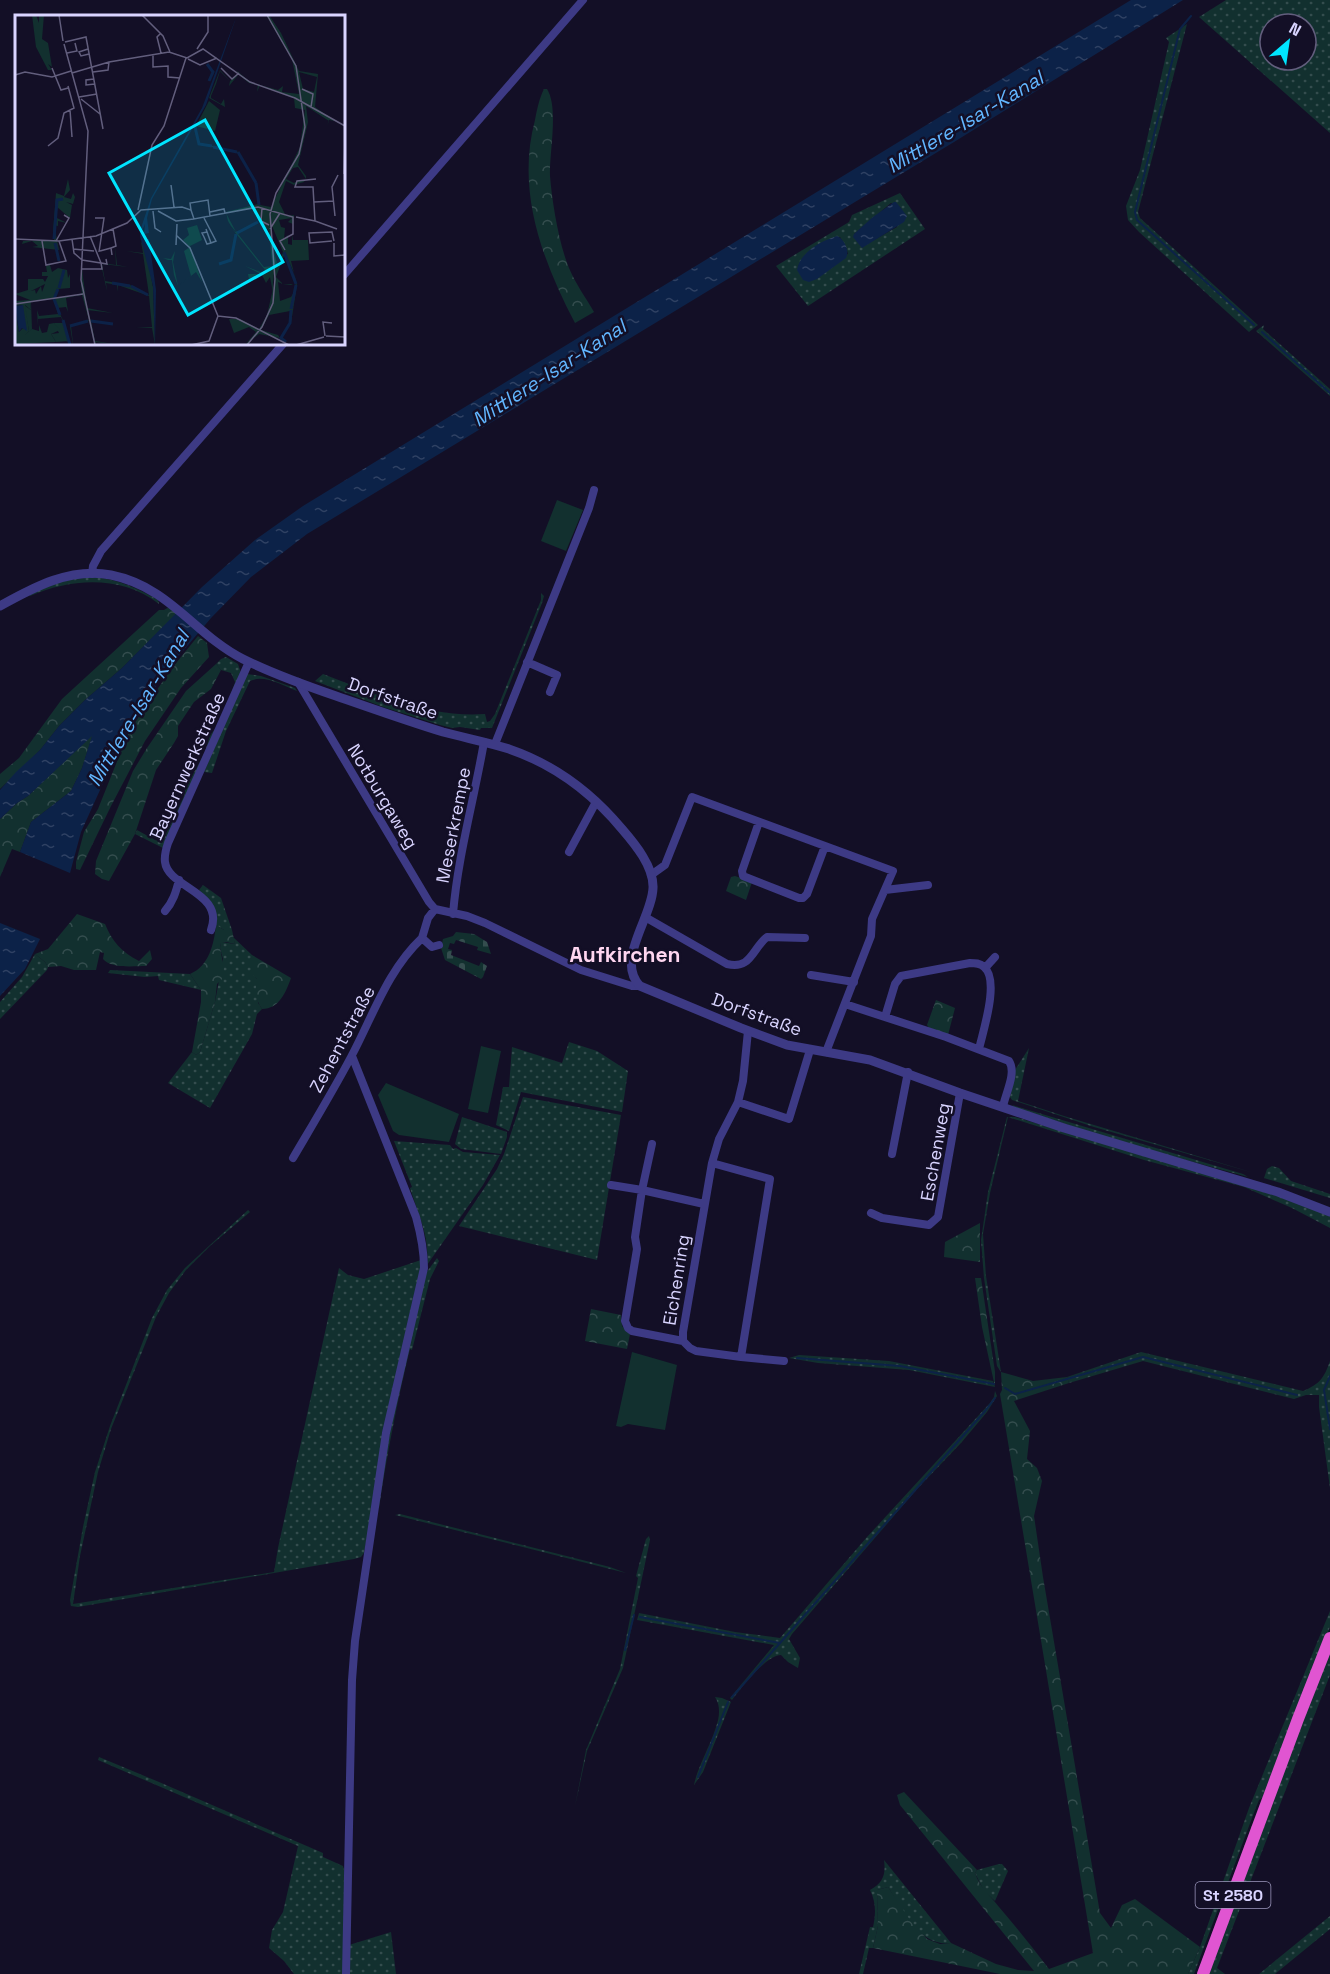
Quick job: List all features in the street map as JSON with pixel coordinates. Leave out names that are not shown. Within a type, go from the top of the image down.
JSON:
[{"type":"highway","name":"St 2580","points":[[1203,1974],[1330,1638]]},
{"type":"street","points":[[345,273],[584,0]]},
{"type":"street","points":[[92,574],[93,566],[101,551],[282,345]]},
{"type":"street","points":[[495,744],[590,508],[594,490]]},
{"type":"street","name":"Dorfstraße","points":[[0,606],[23,592],[53,580],[108,574],[133,581],[172,604],[227,651],[249,662],[414,723],[495,744],[555,770],[607,812],[635,845],[651,875]]},
{"type":"street","name":"Bayernwerkstraße","points":[[211,930],[213,915],[209,903],[170,872],[165,864],[165,855],[168,843],[249,662]]},
{"type":"street","points":[[527,662],[557,675],[550,692]]},
{"type":"street","name":"Notburgaweg","points":[[298,682],[435,909]]},
{"type":"street","name":"Meserkrempe","points":[[453,914],[459,858],[474,799],[484,742]]},
{"type":"street","points":[[618,982],[633,977],[632,959],[653,887],[651,875],[665,865],[692,797],[893,871],[872,919],[871,936],[826,1052]]},
{"type":"street","points":[[569,852],[596,802]]},
{"type":"street","points":[[759,822],[742,871],[743,876],[799,898],[807,894],[825,846]]},
{"type":"street","points":[[165,911],[171,904],[179,880]]},
{"type":"street","points":[[885,890],[928,885]]},
{"type":"street","points":[[439,945],[432,947],[422,939],[428,918],[435,909],[485,923],[581,970],[632,986],[640,986]]},
{"type":"street","points":[[645,917],[734,966],[744,964],[767,937],[805,938]]},
{"type":"street","name":"Zehentstraße","points":[[293,1158],[352,1056],[376,1004],[404,956],[422,939]]},
{"type":"street","points":[[985,968],[995,957]]},
{"type":"street","points":[[885,1017],[895,984],[901,976],[970,963],[978,964],[985,968],[989,979],[990,998],[979,1049]]},
{"type":"street","points":[[811,975],[854,982]]},
{"type":"street","name":"Dorfstraße","points":[[633,977],[640,986],[787,1045],[870,1060],[1064,1128],[1268,1188],[1330,1212]]},
{"type":"street","points":[[845,1004],[1006,1060],[1012,1064],[1012,1071],[1003,1107]]},
{"type":"street","name":"Eichenring","points":[[748,1031],[743,1081],[738,1102],[719,1139],[712,1163],[682,1335],[683,1341],[696,1351],[784,1361]]},
{"type":"street","points":[[738,1102],[789,1119],[810,1050]]},
{"type":"street","points":[[346,1974],[355,1641],[386,1433],[424,1268],[423,1238],[416,1217],[352,1056]]},
{"type":"street","points":[[892,1154],[908,1072]]},
{"type":"street","name":"Eschenweg","points":[[871,1213],[882,1218],[929,1225],[938,1217],[960,1093]]},
{"type":"street","points":[[652,1144],[634,1237],[637,1249],[625,1322],[632,1331],[683,1341]]},
{"type":"street","points":[[712,1163],[770,1179],[741,1357]]},
{"type":"street","points":[[611,1185],[704,1204]]},
{"type":"green space","points":[[1226,0],[1330,0],[1330,133],[1261,72],[1318,72],[1318,12],[1258,12],[1258,69],[1199,17]]},
{"type":"green space","points":[[1187,24],[1138,212],[1140,218],[1258,325],[1249,332],[1128,220],[1126,206],[1140,170],[1169,42],[1166,38]]},
{"type":"green space","points":[[544,89],[547,89],[551,97],[553,131],[550,176],[559,235],[571,274],[594,312],[575,323],[543,250],[535,225],[531,199],[530,147],[537,108]]},
{"type":"green space","points":[[900,193],[925,229],[808,306],[776,266],[849,222],[852,215]],"holes":[[[891,203],[902,210],[897,227],[862,247],[854,234]],[[840,237],[848,254],[798,266],[816,247]]]},
{"type":"green space","points":[[1264,325],[1263,329],[1330,389],[1330,396],[1256,331]]},
{"type":"green space","points":[[557,500],[583,510],[566,551],[541,541]]},
{"type":"green space","points":[[97,577],[136,589],[158,600],[159,604],[129,588],[96,582],[63,586],[30,596],[54,584]]},
{"type":"green space","points":[[541,593],[544,596],[542,603],[492,728],[481,728],[480,730],[440,725],[383,707],[315,681],[323,674],[402,703],[443,712],[485,714],[487,722],[490,721],[495,714],[541,600]]},
{"type":"green space","points":[[169,607],[177,613],[122,668],[85,700],[59,726],[40,750],[0,789],[0,774],[19,758],[62,699],[159,610]]},
{"type":"green space","points":[[198,636],[207,643],[209,657],[181,688],[145,741],[80,870],[76,869],[84,832],[98,809],[130,729],[172,668]]},
{"type":"green space","points":[[226,657],[238,664],[241,673],[230,697],[235,682],[231,673],[221,670],[216,664]]},
{"type":"green space","points":[[216,664],[221,670],[211,689],[194,702],[178,726],[178,736],[156,770],[135,834],[109,881],[102,879],[95,874],[96,861],[133,771],[186,691]]},
{"type":"green space","points":[[247,674],[261,676],[295,688],[297,691],[267,680],[250,681],[226,731],[212,773],[204,772]]},
{"type":"green space","points":[[217,727],[163,848],[135,834],[137,830],[162,842],[184,796],[185,789],[205,752],[210,735]]},
{"type":"green space","points":[[93,734],[82,768],[71,791],[31,822],[20,852],[12,849],[0,877],[0,819],[28,796]]},
{"type":"green space","points":[[735,876],[752,882],[746,900],[726,891],[731,877]]},
{"type":"green space","points":[[203,885],[221,898],[232,930],[224,930],[216,925],[213,905],[199,890]]},
{"type":"green space","points":[[77,914],[105,924],[118,946],[133,958],[139,961],[150,950],[152,959],[146,966],[117,966],[103,959],[104,953],[100,952],[96,970],[74,970],[61,966],[48,967],[35,954],[48,949]]},
{"type":"green space","points":[[216,925],[224,930],[232,930],[235,944],[221,943],[224,968],[222,979],[217,984],[215,1002],[200,1052],[196,1055],[192,1052],[201,990],[190,974],[202,966],[206,960],[214,940]]},
{"type":"green space","points":[[456,932],[474,934],[487,942],[491,954],[456,940],[454,944],[450,943],[448,949],[452,950],[451,955],[479,966],[481,962],[487,966],[481,979],[445,960],[441,948],[443,939],[453,936]]},
{"type":"green space","points":[[233,937],[252,955],[252,973],[257,979],[258,1003],[262,1009],[257,1014],[252,1034],[210,1108],[168,1083],[192,1052],[196,1055],[200,1052],[215,1002],[223,959],[221,942],[235,944]]},
{"type":"green space","points":[[35,954],[45,962],[47,970],[0,1019],[0,1002],[22,977]]},
{"type":"green space","points":[[252,955],[291,978],[281,999],[268,1008],[262,1009],[257,998],[257,979],[252,974]]},
{"type":"green space","points":[[110,970],[190,974],[201,990],[159,980],[158,976],[108,973]]},
{"type":"green space","points":[[936,1000],[955,1008],[948,1035],[929,1028],[927,1025]]},
{"type":"green space","points":[[569,1042],[597,1051],[628,1071],[622,1112],[521,1092],[509,1131],[496,1125],[503,1087],[509,1087],[512,1047],[562,1063]]},
{"type":"green space","points":[[481,1046],[501,1051],[488,1113],[468,1109]]},
{"type":"green space","points":[[1029,1048],[1018,1101],[1254,1173],[1094,1127],[1012,1100],[1010,1097],[1015,1070]]},
{"type":"green space","points":[[386,1083],[459,1114],[449,1142],[399,1135],[393,1131],[378,1095]]},
{"type":"green space","points":[[523,1097],[621,1115],[597,1260],[459,1226],[497,1169]]},
{"type":"green space","points":[[1012,1105],[1243,1174],[1248,1177],[1117,1141]]},
{"type":"green space","points":[[462,1117],[507,1132],[501,1154],[461,1149],[455,1144]]},
{"type":"green space","points":[[1007,1117],[983,1234],[986,1276],[1001,1372],[997,1366],[984,1278],[981,1240],[988,1192]]},
{"type":"green space","points":[[1008,1117],[1015,1117],[1295,1201],[1330,1216],[1330,1228],[1244,1187],[1144,1160]]},
{"type":"green space","points":[[394,1141],[450,1145],[453,1149],[456,1148],[463,1152],[500,1155],[483,1185],[427,1265],[427,1245],[423,1226],[410,1188],[412,1187]]},
{"type":"green space","points":[[1272,1166],[1279,1168],[1291,1181],[1330,1194],[1330,1198],[1264,1178],[1267,1169]]},
{"type":"green space","points":[[248,1210],[250,1212],[186,1270],[169,1293],[156,1317],[111,1429],[98,1472],[80,1556],[73,1604],[274,1572],[339,1268],[348,1275],[364,1279],[421,1260],[421,1270],[364,1553],[361,1557],[354,1559],[78,1607],[71,1606],[70,1600],[83,1527],[95,1472],[110,1426],[152,1318],[167,1290],[185,1268]]},
{"type":"green space","points":[[980,1223],[980,1262],[944,1257],[945,1242]]},
{"type":"green space","points":[[437,1258],[439,1261],[430,1279],[412,1350],[410,1349],[379,1508],[377,1508],[390,1430],[426,1273]]},
{"type":"green space","points":[[975,1278],[981,1278],[995,1372],[995,1387],[982,1327]]},
{"type":"green space","points":[[591,1309],[621,1315],[622,1326],[630,1334],[627,1349],[585,1341]]},
{"type":"green space","points":[[632,1352],[677,1365],[665,1430],[628,1424],[621,1427],[616,1426]]},
{"type":"green space","points":[[1141,1352],[1303,1391],[1321,1380],[1330,1361],[1330,1488],[1319,1395],[1306,1395],[1294,1399],[1143,1361],[1069,1383],[1067,1377]]},
{"type":"green space","points":[[799,1355],[889,1361],[993,1381],[995,1387],[909,1370],[818,1363],[789,1358]]},
{"type":"green space","points":[[1001,1372],[1033,1381],[1067,1377],[1069,1383],[1014,1401],[1030,1431],[1027,1459],[1037,1468],[1042,1481],[1034,1516],[1100,1913],[1111,1928],[1122,1905],[1135,1899],[1200,1947],[1188,1974],[1000,1974],[873,1948],[878,1926],[877,1890],[888,1887],[912,1923],[927,1939],[940,1944],[951,1943],[996,1964],[1018,1970],[1034,1971],[900,1805],[897,1795],[904,1792],[977,1870],[975,1873],[982,1887],[1049,1969],[1093,1953],[1000,1394],[1002,1390]]},
{"type":"green space","points":[[995,1391],[997,1396],[987,1412],[792,1634],[789,1639],[800,1658],[798,1668],[781,1655],[775,1656],[754,1673],[732,1700],[730,1698],[774,1645],[637,1620],[639,1613],[735,1632],[780,1638],[867,1537],[990,1403]]},
{"type":"green space","points":[[400,1514],[610,1567],[626,1573],[395,1515]]},
{"type":"green space","points":[[649,1536],[623,1668],[587,1751],[575,1806],[586,1750],[620,1669],[638,1578],[636,1576],[646,1539]]},
{"type":"green space","points":[[1330,1611],[1330,1627],[1312,1669],[1199,1974],[1197,1974],[1262,1798],[1255,1810],[1194,1974],[1188,1974],[1200,1947],[1249,1808]]},
{"type":"green space","points":[[1330,1649],[1330,1675],[1217,1968],[1225,1974],[1208,1974]]},
{"type":"green space","points":[[715,1697],[731,1702],[703,1772],[694,1785],[718,1718],[719,1707]]},
{"type":"green space","points":[[99,1757],[323,1853],[323,1857],[343,1866],[344,1974],[294,1974],[284,1961],[269,1948],[272,1930],[283,1912],[298,1846],[98,1760]]},
{"type":"green space","points":[[884,1860],[951,1943],[940,1943],[921,1933],[906,1916],[888,1887],[877,1890],[878,1926],[873,1948],[869,1948],[863,1974],[859,1974],[870,1927],[873,1927],[875,1917],[870,1890],[883,1878]]},
{"type":"green space","points":[[1002,1864],[1008,1871],[995,1901],[984,1891],[975,1873],[977,1870]]},
{"type":"green space","points":[[1330,1916],[1330,1929],[1275,1974],[1259,1974]]},
{"type":"green space","points":[[391,1932],[396,1974],[349,1974],[349,1945]]},
{"type":"water","name":"Mittlere-Isar-Kanal","points":[[1131,0],[1183,0],[954,142],[307,534],[251,577],[211,618],[171,665],[143,705],[119,748],[81,832],[70,873],[20,852],[31,822],[71,791],[82,768],[92,736],[0,819],[0,790],[85,700],[122,668],[202,587],[255,540],[303,506]]},
{"type":"water","points":[[894,202],[907,216],[904,222],[862,248],[853,237],[854,234]]},
{"type":"water","points":[[837,236],[846,245],[846,258],[817,279],[809,282],[803,280],[797,270],[802,258],[818,244]]},
{"type":"water","points":[[0,923],[40,939],[25,969],[0,996]]},
{"type":"waterway","points":[[1191,16],[1180,29],[1135,212],[1137,220],[1254,325]]},
{"type":"waterway","points":[[1262,332],[1330,393]]},
{"type":"waterway","points":[[1005,1388],[1015,1394],[1143,1357],[1297,1395]]},
{"type":"waterway","points":[[797,1358],[900,1366],[994,1384]]},
{"type":"waterway","points":[[1330,1376],[1324,1390],[1330,1429]]},
{"type":"waterway","points":[[640,1617],[780,1643],[995,1398]]},
{"type":"waterway","points":[[625,1650],[634,1615]]},
{"type":"waterway","points":[[732,1697],[780,1643]]},
{"type":"waterway","points":[[698,1777],[728,1702]]},
{"type":"district","name":"Aufkirchen","points":[[625,954]]}]
